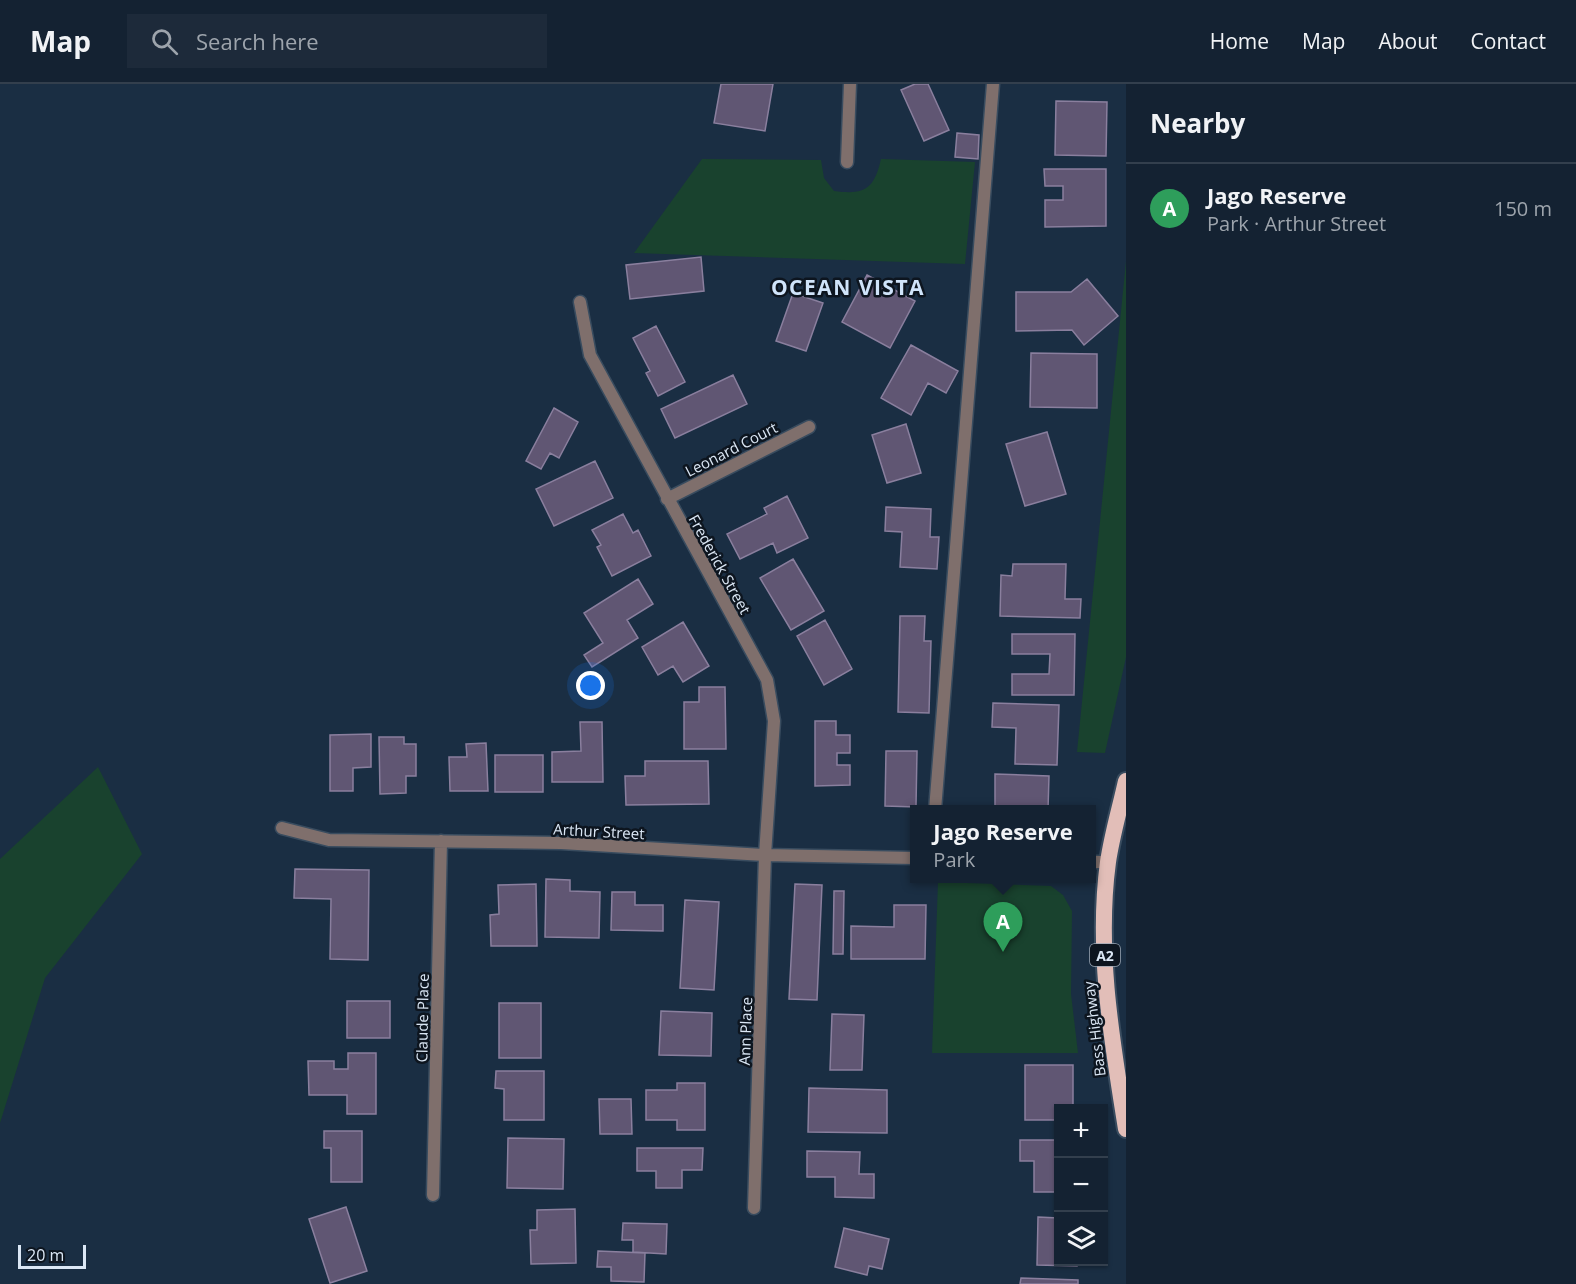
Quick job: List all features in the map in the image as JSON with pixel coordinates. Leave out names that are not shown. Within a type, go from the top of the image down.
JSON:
[{"type":"highway","name":"Bass Highway","points":[[1126,781],[1100,862],[1106,995],[1126,1130]]},
{"type":"street","points":[[847,162],[850,84]]},
{"type":"street","points":[[935,805],[993,84]]},
{"type":"street","name":"Frederick Street","points":[[580,302],[590,355],[766,680],[774,721],[765,855]]},
{"type":"street","name":"Leonard Court","points":[[667,499],[809,427]]},
{"type":"street","name":"Arthur Street","points":[[282,828],[329,840],[561,843],[765,855],[910,858]]},
{"type":"street","name":"Claude Place","points":[[433,1195],[441,841]]},
{"type":"street","name":"Ann Place","points":[[754,1208],[765,855]]},
{"type":"green space","points":[[702,159],[821,160],[824,178],[834,191],[844,192],[860,191],[871,184],[881,159],[975,162],[965,264],[634,253]]},
{"type":"green space","points":[[1126,261],[1126,657],[1105,753],[1077,752]]},
{"type":"green space","points":[[98,767],[142,854],[45,978],[0,1123],[0,859]]},
{"type":"green space","points":[[938,883],[1051,886],[1063,895],[1072,911],[1071,994],[1078,1053],[932,1053]]},
{"type":"building","points":[[721,84],[773,84],[765,131],[714,123]]},
{"type":"building","points":[[915,84],[928,84],[949,130],[924,141],[901,90]]},
{"type":"building","points":[[1056,101],[1107,102],[1106,156],[1055,155]]},
{"type":"building","points":[[957,133],[979,135],[978,159],[955,157]]},
{"type":"building","points":[[1044,169],[1106,169],[1106,226],[1045,227],[1045,200],[1063,200],[1063,186],[1045,186]]},
{"type":"building","points":[[701,257],[704,291],[630,299],[626,265]]},
{"type":"building","points":[[867,275],[915,301],[890,348],[842,322]]},
{"type":"building","points":[[1087,279],[1118,316],[1084,345],[1072,330],[1016,331],[1016,292],[1071,292]]},
{"type":"building","points":[[793,293],[823,303],[806,351],[776,341]]},
{"type":"building","points":[[656,326],[685,382],[658,396],[646,373],[650,371],[633,338]]},
{"type":"building","points":[[911,345],[958,371],[946,393],[928,383],[911,415],[881,398]]},
{"type":"building","points":[[1031,353],[1097,354],[1097,408],[1030,407]]},
{"type":"building","points":[[733,375],[747,404],[675,438],[661,409]]},
{"type":"building","points":[[554,408],[578,422],[559,458],[550,453],[541,469],[526,461]]},
{"type":"building","points":[[906,424],[921,473],[887,483],[872,435]]},
{"type":"building","points":[[1047,432],[1066,494],[1025,506],[1006,444]]},
{"type":"building","points":[[595,461],[613,498],[554,526],[536,489]]},
{"type":"building","points":[[787,496],[808,538],[777,553],[773,543],[740,559],[727,534],[767,514],[764,508]]},
{"type":"building","points":[[886,507],[931,509],[930,537],[939,537],[937,569],[900,567],[902,532],[885,531]]},
{"type":"building","points":[[623,514],[633,533],[638,530],[651,556],[612,576],[597,547],[601,545],[592,530]]},
{"type":"building","points":[[793,559],[824,611],[791,630],[760,578]]},
{"type":"building","points":[[1013,564],[1066,564],[1065,599],[1081,599],[1080,618],[1000,616],[1001,575],[1012,576]]},
{"type":"building","points":[[638,579],[653,604],[627,620],[638,638],[592,667],[584,655],[603,643],[584,613]]},
{"type":"building","points":[[900,616],[925,616],[924,641],[931,641],[929,713],[898,712]]},
{"type":"building","points":[[825,620],[852,669],[824,685],[797,636]]},
{"type":"building","points":[[683,622],[709,666],[683,682],[673,666],[658,675],[642,647]]},
{"type":"building","points":[[1012,634],[1075,634],[1074,695],[1012,695],[1012,674],[1049,674],[1050,654],[1012,654]]},
{"type":"building","points":[[699,687],[725,687],[726,749],[684,749],[684,702],[699,702]]},
{"type":"building","points":[[993,703],[1059,705],[1057,765],[1015,764],[1016,728],[992,727]]},
{"type":"building","points":[[815,721],[836,721],[836,735],[850,735],[850,753],[837,753],[837,765],[850,765],[850,785],[815,786]]},
{"type":"building","points":[[580,722],[602,722],[603,782],[552,782],[552,752],[581,751]]},
{"type":"building","points":[[371,734],[371,767],[353,768],[353,791],[330,791],[330,735]]},
{"type":"building","points":[[379,737],[404,737],[404,744],[416,744],[416,776],[406,776],[406,793],[380,794]]},
{"type":"building","points":[[486,743],[488,791],[450,791],[449,757],[467,757],[466,744]]},
{"type":"building","points":[[886,751],[917,751],[916,805],[885,806]]},
{"type":"building","points":[[495,755],[543,755],[543,792],[495,792]]},
{"type":"building","points":[[645,761],[708,761],[709,804],[626,805],[625,776],[645,776]]},
{"type":"building","points":[[995,774],[1049,776],[1048,805],[995,805]]},
{"type":"building","points":[[295,869],[369,870],[368,960],[330,959],[331,899],[294,898]]},
{"type":"building","points":[[546,879],[570,880],[570,891],[600,892],[599,938],[545,937]]},
{"type":"building","points":[[536,884],[537,946],[491,946],[490,915],[499,914],[498,885]]},
{"type":"building","points":[[795,884],[822,885],[817,1000],[789,999]]},
{"type":"building","points":[[834,891],[844,891],[843,954],[833,954]]},
{"type":"building","points":[[612,892],[635,892],[635,905],[663,905],[663,931],[611,930]]},
{"type":"building","points":[[685,900],[719,902],[714,990],[680,988]]},
{"type":"building","points":[[894,905],[926,905],[925,959],[851,959],[851,926],[894,927]]},
{"type":"building","points":[[347,1001],[390,1001],[390,1038],[347,1038]]},
{"type":"building","points":[[499,1003],[541,1003],[541,1058],[499,1058]]},
{"type":"building","points":[[661,1011],[712,1013],[711,1056],[659,1055]]},
{"type":"building","points":[[832,1014],[864,1015],[862,1070],[830,1070]]},
{"type":"building","points":[[348,1053],[376,1053],[376,1114],[347,1114],[347,1095],[309,1095],[308,1061],[334,1061],[334,1069],[348,1069]]},
{"type":"building","points":[[1025,1065],[1073,1065],[1073,1104],[1054,1104],[1054,1120],[1025,1120]]},
{"type":"building","points":[[496,1071],[544,1071],[544,1120],[504,1120],[504,1089],[495,1088]]},
{"type":"building","points":[[677,1083],[705,1083],[705,1130],[677,1130],[677,1120],[646,1120],[646,1090],[677,1090]]},
{"type":"building","points":[[809,1088],[887,1090],[887,1133],[808,1132]]},
{"type":"building","points":[[599,1099],[631,1099],[632,1134],[600,1134]]},
{"type":"building","points":[[324,1131],[362,1131],[362,1182],[331,1182],[331,1148],[324,1148]]},
{"type":"building","points":[[508,1138],[564,1139],[563,1189],[507,1188]]},
{"type":"building","points":[[1020,1140],[1054,1140],[1054,1192],[1034,1192],[1034,1161],[1020,1161]]},
{"type":"building","points":[[637,1148],[703,1148],[702,1170],[682,1170],[682,1188],[656,1188],[656,1171],[637,1171]]},
{"type":"building","points":[[807,1151],[860,1152],[859,1174],[874,1174],[874,1198],[835,1197],[835,1177],[807,1177]]},
{"type":"building","points":[[346,1207],[367,1271],[330,1283],[309,1219]]},
{"type":"building","points":[[575,1209],[576,1263],[531,1264],[530,1230],[537,1230],[537,1210]]},
{"type":"building","points":[[1038,1217],[1054,1218],[1054,1265],[1037,1265]]},
{"type":"building","points":[[623,1223],[667,1224],[666,1254],[633,1252],[633,1240],[622,1240]]},
{"type":"building","points":[[844,1228],[889,1239],[882,1269],[869,1266],[867,1275],[835,1267]]},
{"type":"building","points":[[598,1251],[645,1253],[644,1282],[611,1281],[611,1267],[597,1267]]},
{"type":"building","points":[[1021,1278],[1078,1280],[1078,1284],[1020,1284]]},
{"type":"place","name":"Jago Reserve","points":[[1003,952]]},
{"type":"district","name":"OCEAN VISTA","points":[[848,287]]}]
